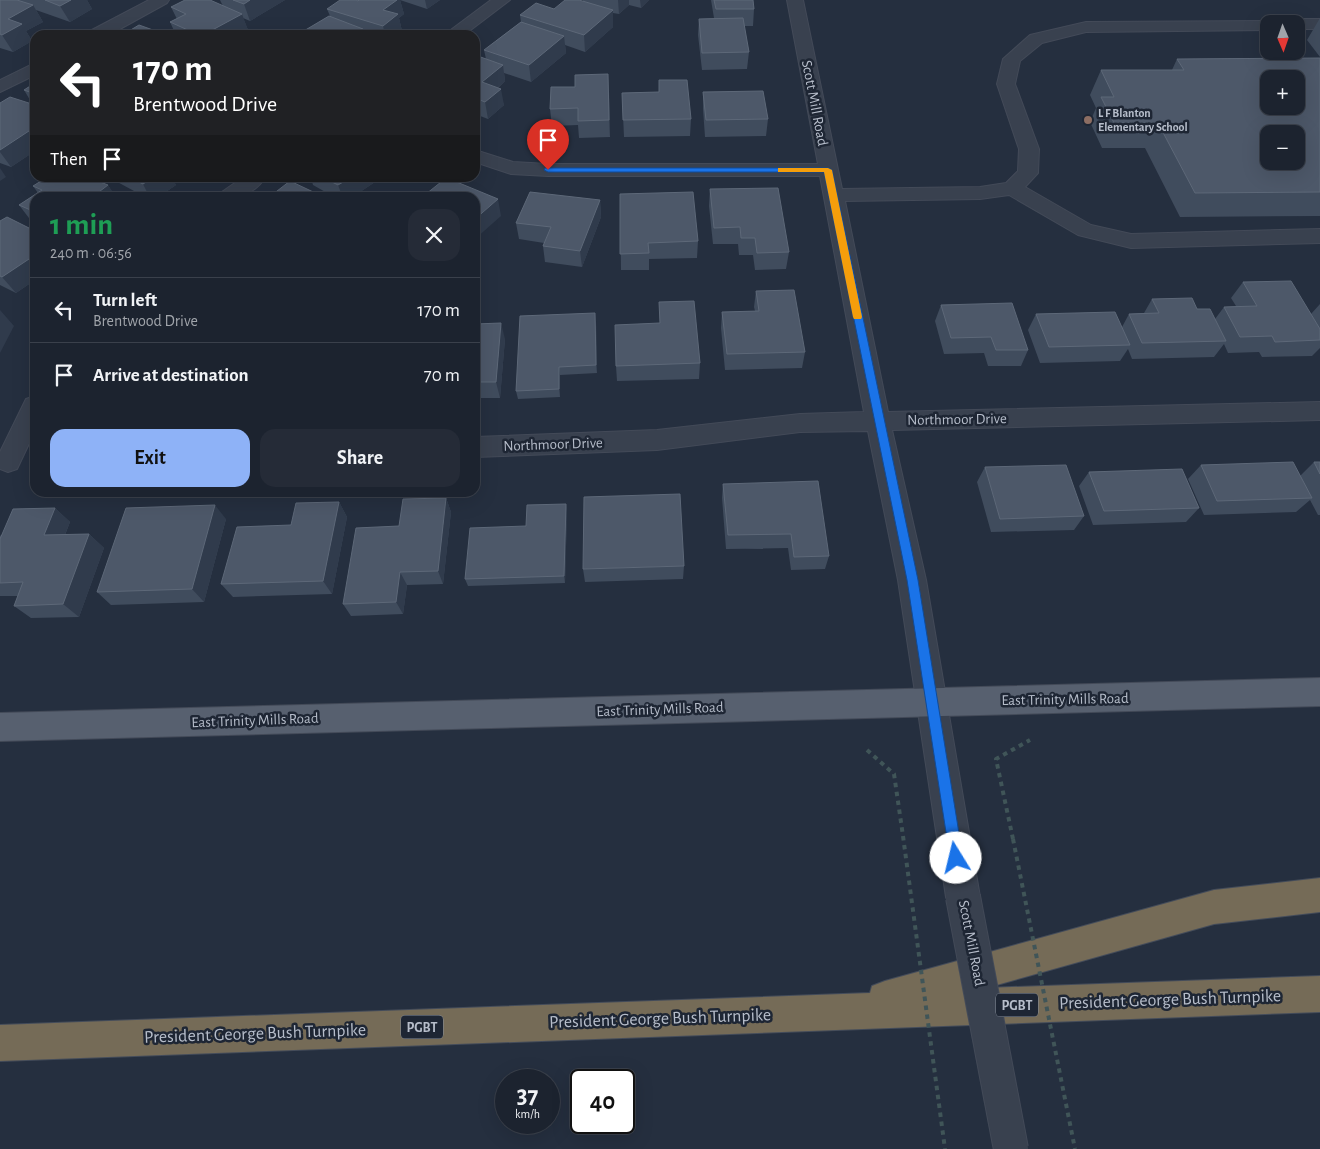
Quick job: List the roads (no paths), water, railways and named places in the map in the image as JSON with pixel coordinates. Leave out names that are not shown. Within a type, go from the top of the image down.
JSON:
[{"type":"highway","points":[[843,1011],[1214,907],[1320,894]]},
{"type":"highway","name":"President George Bush Turnpike","points":[[0,1043],[1320,994]]},
{"type":"main road","name":"East Trinity Mills Road","points":[[0,727],[1320,692]]},
{"type":"street","points":[[105,30],[161,0]]},
{"type":"street","points":[[460,30],[502,0]]},
{"type":"street","name":"Scott Mill Road","points":[[795,0],[878,420],[912,580],[963,897],[1011,1149]]},
{"type":"street","points":[[1305,24],[1320,24]]},
{"type":"street","points":[[833,195],[980,193],[1012,188],[1028,173],[1029,149],[1006,84],[1012,59],[1036,39],[1086,27],[1260,25]]},
{"type":"street","points":[[0,87],[30,71]]},
{"type":"street","points":[[480,158],[511,168],[548,170],[828,170]]},
{"type":"street","points":[[235,192],[249,182]]},
{"type":"street","points":[[1012,188],[1085,230],[1131,241],[1320,236]]},
{"type":"street","name":"Northmoor Drive","points":[[480,447],[657,440],[800,423],[1320,410]]},
{"type":"street","points":[[4,462],[30,414]]},
{"type":"street","points":[[4,462],[30,461]]},
{"type":"place","name":"L F Blanton Elementary School","points":[[1088,120]]}]
